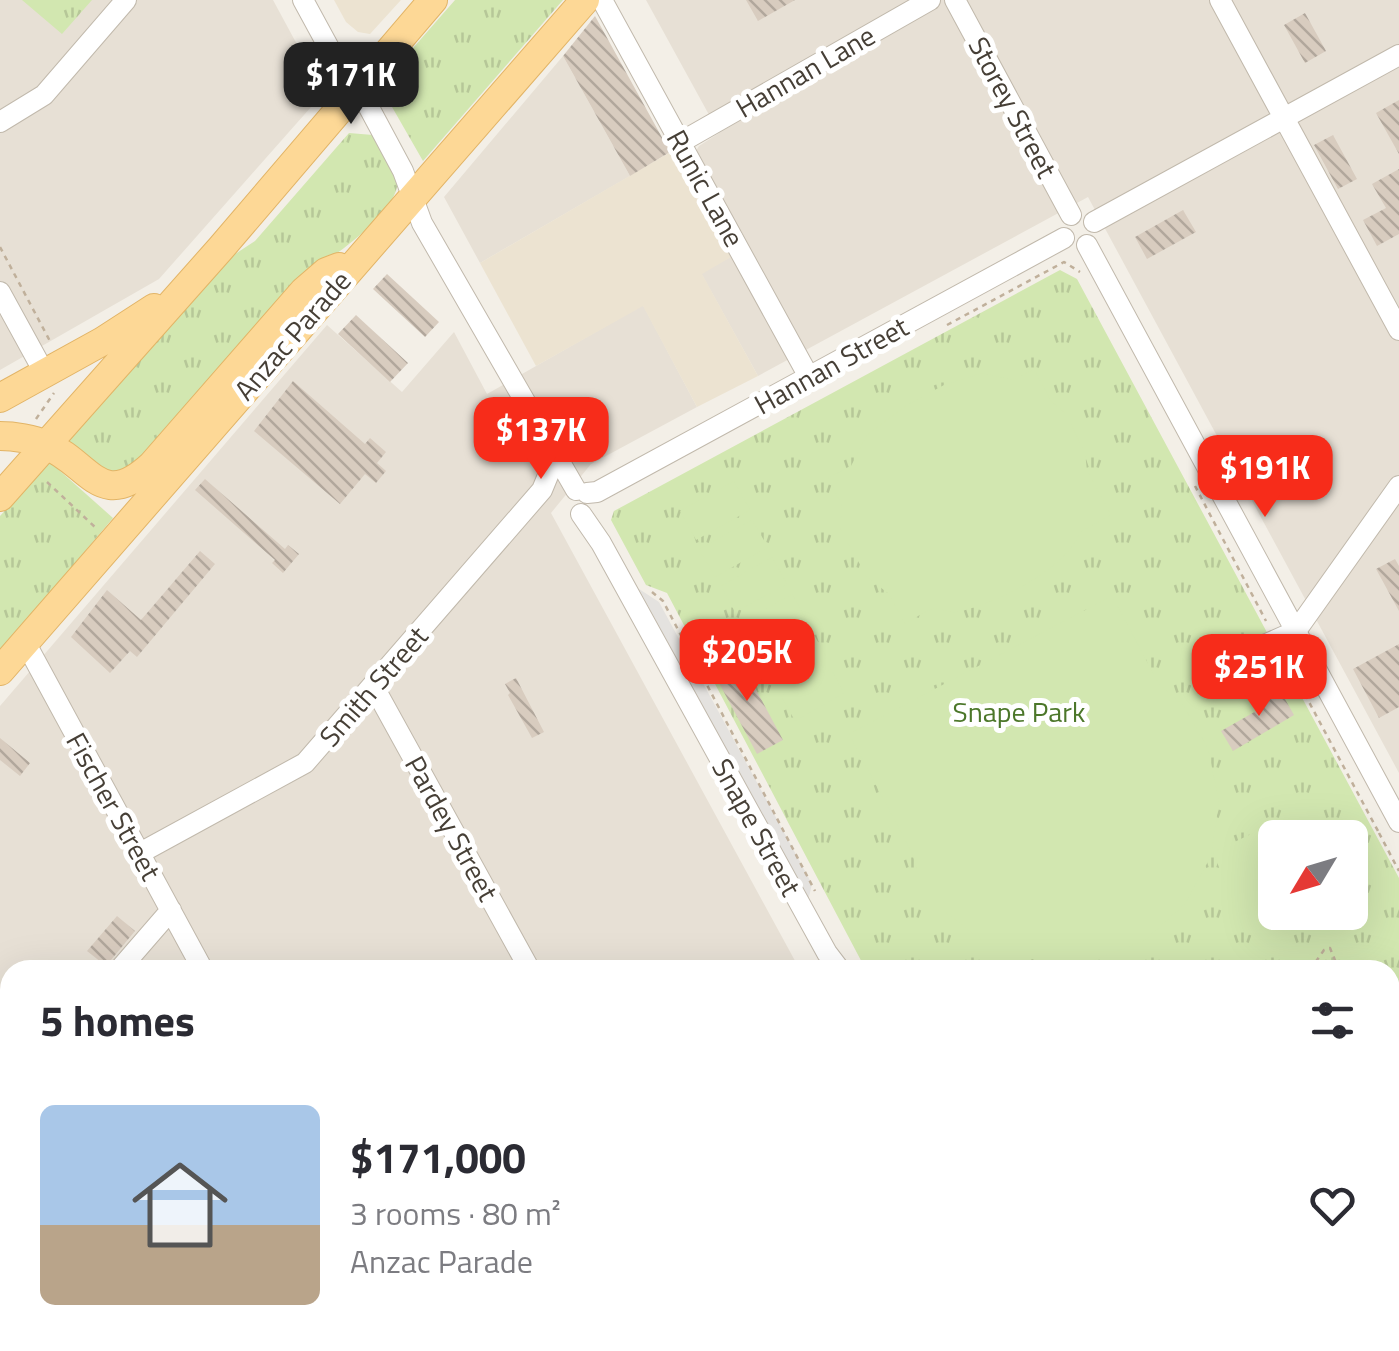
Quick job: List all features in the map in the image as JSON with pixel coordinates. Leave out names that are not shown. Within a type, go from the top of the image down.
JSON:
[{"type":"main road","points":[[2,494],[39,437],[221,248],[434,0]]},
{"type":"main road","name":"Anzac Parade","points":[[0,671],[585,0]]},
{"type":"main road","points":[[0,398],[150,310],[221,248]]},
{"type":"main road","points":[[0,436],[39,437],[96,481],[118,486],[130,483],[152,466],[304,290],[326,272],[355,263]]},
{"type":"main road","points":[[0,453],[10,469],[2,494]]},
{"type":"street","points":[[0,122],[44,94],[126,0]]},
{"type":"street","name":"Snape Street","points":[[303,0],[403,171],[422,222],[551,453],[584,499],[601,543],[827,960]]},
{"type":"street","name":"Runic Lane","points":[[602,0],[809,378]]},
{"type":"street","name":"Hannan Lane","points":[[681,142],[930,0]]},
{"type":"street","name":"Storey Street","points":[[955,0],[1071,214]]},
{"type":"street","points":[[1220,0],[1399,330]]},
{"type":"street","points":[[1094,222],[1399,55]]},
{"type":"street","points":[[1071,214],[1084,214],[1094,222],[1095,235],[1087,244],[1074,246],[1064,238],[1062,224],[1071,214]]},
{"type":"street","name":"Hannan Street","points":[[584,499],[1064,238]]},
{"type":"street","points":[[1087,244],[1399,820]]},
{"type":"street","points":[[0,292],[44,374]]},
{"type":"street","name":"Smith Street","points":[[140,853],[305,763],[542,490],[551,453]]},
{"type":"street","points":[[1246,653],[1296,631],[1398,487]]},
{"type":"street","name":"Fischer Street","points":[[25,642],[198,960]]},
{"type":"street","name":"Pardey Street","points":[[374,687],[524,960]]},
{"type":"street","points":[[128,960],[171,910]]},
{"type":"path","points":[[0,247],[52,344]]},
{"type":"path","points":[[943,327],[1064,262],[1082,274]]},
{"type":"path","points":[[39,437],[54,392],[44,374]]},
{"type":"path","points":[[38,473],[100,532]]},
{"type":"path","points":[[1193,483],[1399,872]]},
{"type":"path","points":[[645,587],[663,601],[813,882],[817,898]]},
{"type":"path","points":[[1378,831],[1399,820]]},
{"type":"path","points":[[1317,960],[1330,948],[1335,960]]},
{"type":"shaded area","points":[[0,0],[273,0],[320,87],[319,98],[159,279],[0,370]]},
{"type":"shaded area","points":[[334,0],[401,0],[370,34],[358,32],[346,22]]},
{"type":"shaded area","points":[[646,0],[1399,0],[1399,773],[1088,197],[758,376],[701,273],[747,248],[694,154],[719,133]]},
{"type":"shaded area","points":[[563,56],[630,176],[480,263],[444,197]]},
{"type":"shaded area","points":[[674,150],[731,257],[702,274],[758,376],[697,407],[643,306],[536,366],[480,263]]},
{"type":"shaded area","points":[[643,305],[697,407],[591,464],[551,513],[795,960],[0,960],[0,706],[327,325],[402,392],[454,332],[487,394]]},
{"type":"shaded area","points":[[639,589],[659,602],[812,884],[808,901]]},
{"type":"green space","points":[[22,0],[92,0],[62,34]]},
{"type":"green space","points":[[455,0],[563,0],[423,161],[388,100],[386,79]]},
{"type":"green space","points":[[349,133],[373,135],[395,172],[397,189],[382,214],[321,264],[148,458],[113,475],[70,448],[70,437],[226,260],[255,241]]},
{"type":"green space","name":"Snape Park","points":[[1060,270],[1077,279],[1368,820],[1258,820],[1258,930],[1368,930],[1368,820],[1399,878],[1399,960],[861,960],[667,593],[646,585],[611,520],[614,511]]},
{"type":"green space","points":[[1034,369],[1051,401],[1066,414],[1085,453],[1087,470],[1111,515],[1080,532],[1060,559],[1028,583],[972,608],[957,612],[933,609],[905,624],[889,594],[867,577],[840,529],[842,505],[828,478],[851,466],[867,435],[907,405],[944,385],[982,373],[1013,380]]},
{"type":"green space","points":[[50,462],[113,518],[0,652],[0,516]]},
{"type":"green space","points":[[734,481],[750,510],[696,540],[680,511]]},
{"type":"green space","points":[[752,520],[768,547],[715,577],[699,549]]},
{"type":"green space","points":[[772,557],[787,584],[735,612],[721,586]]},
{"type":"green space","points":[[792,594],[806,619],[756,647],[742,622]]},
{"type":"green space","points":[[1112,596],[1159,684],[1183,705],[1208,748],[1219,802],[1211,856],[1185,904],[1145,940],[1094,960],[992,960],[982,940],[945,912],[917,870],[912,853],[849,734]]},
{"type":"green space","points":[[813,633],[827,658],[776,686],[762,661]]},
{"type":"green space","points":[[831,669],[844,693],[795,721],[781,696]]},
{"type":"green space","points":[[1258,831],[1259,930],[1246,936],[1213,852]]},
{"type":"building","points":[[746,0],[795,0],[758,21]]},
{"type":"building","points":[[1305,13],[1326,51],[1305,63],[1284,25]]},
{"type":"building","points":[[595,16],[670,152],[630,176],[563,56]]},
{"type":"building","points":[[1399,100],[1399,154],[1376,113]]},
{"type":"building","points":[[1333,135],[1357,179],[1338,189],[1314,145]]},
{"type":"building","points":[[1399,169],[1399,234],[1377,246],[1363,220],[1386,208],[1372,184]]},
{"type":"building","points":[[1183,210],[1196,232],[1147,259],[1135,237]]},
{"type":"building","points":[[387,274],[439,322],[425,337],[373,289]]},
{"type":"building","points":[[356,315],[408,363],[390,382],[338,334]]},
{"type":"building","points":[[293,381],[365,444],[370,438],[386,452],[377,463],[386,471],[376,483],[365,474],[340,504],[254,431]]},
{"type":"building","points":[[205,479],[285,549],[288,545],[299,554],[283,573],[272,563],[275,560],[195,490]]},
{"type":"building","points":[[200,551],[215,564],[137,657],[130,651],[110,673],[71,637],[107,590],[141,620]]},
{"type":"building","points":[[1395,559],[1399,566],[1399,611],[1376,569]]},
{"type":"building","points":[[1399,644],[1399,707],[1379,718],[1353,669]]},
{"type":"building","points":[[1213,650],[1228,656],[1234,671],[1228,686],[1213,692],[1198,686],[1192,671],[1198,656]]},
{"type":"building","points":[[737,654],[783,740],[757,754],[711,668]]},
{"type":"building","points":[[516,678],[544,732],[532,738],[505,684]]},
{"type":"building","points":[[1277,685],[1294,715],[1233,751],[1221,731],[1265,706],[1259,695]]},
{"type":"building","points":[[0,738],[30,763],[20,776],[0,760]]},
{"type":"building","points":[[117,916],[135,931],[111,960],[98,960],[87,951]]}]
